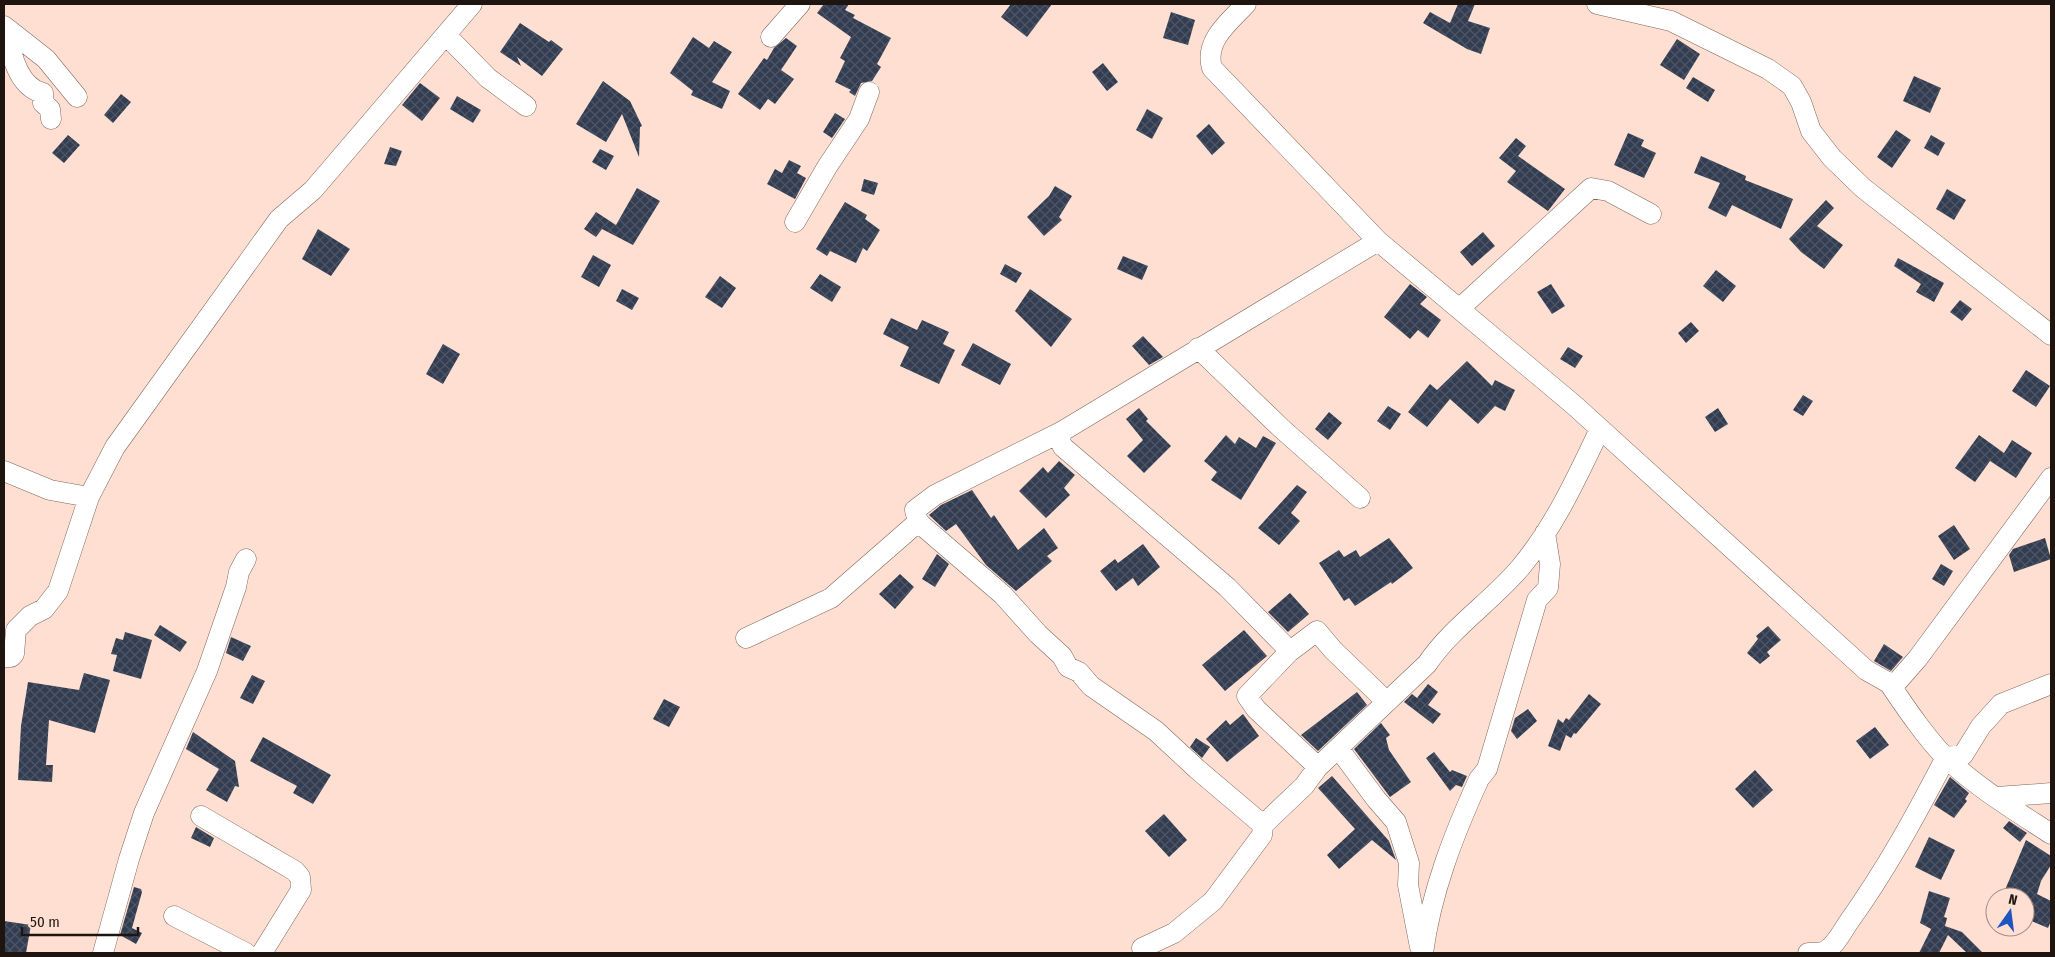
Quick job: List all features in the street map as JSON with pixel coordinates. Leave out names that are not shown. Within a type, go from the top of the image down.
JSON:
[{"type":"street","points":[[4,657],[11,657],[14,654],[16,630],[30,616],[44,609],[58,592],[89,497],[114,447],[279,219],[313,190],[472,4]]},
{"type":"street","points":[[771,37],[800,4]]},
{"type":"street","points":[[1246,4],[1219,34],[1212,45],[1209,57],[1212,68],[1378,241],[1600,428],[1866,670],[1889,683],[1907,710],[1946,757],[1997,797],[2051,834]]},
{"type":"street","points":[[1597,4],[1671,21],[1768,69],[1792,86],[1811,131],[1832,158],[1863,188],[2051,336]]},
{"type":"street","points":[[5,28],[46,59],[60,79],[77,97]]},
{"type":"street","points":[[5,28],[12,58],[28,84],[35,91],[43,93],[44,103],[50,109],[51,119]]},
{"type":"street","points":[[446,35],[488,78],[526,106]]},
{"type":"street","points":[[795,222],[827,167],[859,119],[869,92]]},
{"type":"street","points":[[1459,309],[1591,188],[1608,191],[1650,214]]},
{"type":"street","points":[[1263,826],[1217,787],[1156,730],[1091,686],[1079,672],[1068,667],[1062,656],[1038,634],[1003,595],[918,522],[915,510],[935,495],[1062,432],[1198,348],[1378,241]]},
{"type":"street","points":[[1198,348],[1281,428],[1360,498]]},
{"type":"street","points":[[1142,948],[1174,933],[1213,901],[1262,835],[1263,826],[1304,786],[1318,767],[1427,664],[1439,646],[1519,569],[1564,503],[1600,428]]},
{"type":"street","points":[[1062,432],[1060,440],[1063,447],[1227,587],[1289,652]]},
{"type":"street","points":[[4,472],[50,490],[89,497]]},
{"type":"street","points":[[1889,683],[1897,682],[1918,658],[2051,478]]},
{"type":"street","points":[[746,638],[831,598],[918,522]]},
{"type":"street","points":[[1422,953],[1426,926],[1448,854],[1476,787],[1487,769],[1538,600],[1548,588],[1550,564],[1545,533]]},
{"type":"street","points":[[103,953],[144,813],[170,754],[185,726],[207,671],[236,587],[239,572],[246,559]]},
{"type":"street","points":[[1318,767],[1256,709],[1247,696],[1289,652],[1317,631],[1333,650],[1387,702]]},
{"type":"street","points":[[1946,757],[1963,755],[1982,726],[2000,704],[2051,684]]},
{"type":"street","points":[[1339,749],[1376,799],[1396,822],[1409,863],[1408,885],[1422,953]]},
{"type":"street","points":[[1808,953],[1824,952],[1834,942],[1860,907],[1914,820],[1946,757]]},
{"type":"street","points":[[1997,797],[2051,793]]},
{"type":"street","points":[[201,816],[295,871],[300,877],[301,890],[262,953]]},
{"type":"street","points":[[174,916],[246,953]]},
{"type":"building","points":[[824,4],[849,4],[845,10],[855,15],[853,18],[891,38],[877,64],[881,67],[872,81],[861,83],[855,96],[849,92],[851,90],[835,82],[845,61],[840,58],[851,37],[817,13]]},
{"type":"building","points":[[1011,4],[1052,4],[1027,37],[1001,17]]},
{"type":"building","points":[[1458,4],[1475,4],[1468,21],[1490,28],[1481,54],[1467,49],[1423,23],[1430,12],[1450,23]]},
{"type":"building","points":[[1171,12],[1195,20],[1188,45],[1163,38]]},
{"type":"building","points":[[520,23],[563,49],[542,76],[517,57],[521,66],[500,52]]},
{"type":"building","points":[[693,37],[709,48],[714,41],[732,52],[712,82],[730,91],[722,109],[691,95],[693,91],[670,73]]},
{"type":"building","points":[[786,38],[797,46],[781,70],[794,79],[775,104],[768,99],[760,110],[738,94],[764,58],[767,60],[774,48]]},
{"type":"building","points":[[1677,39],[1700,54],[1684,80],[1660,65]]},
{"type":"building","points":[[1103,63],[1118,82],[1107,91],[1092,72]]},
{"type":"building","points":[[1914,76],[1941,88],[1930,113],[1903,101]]},
{"type":"building","points":[[1693,77],[1715,90],[1708,102],[1686,88]]},
{"type":"building","points":[[603,81],[630,101],[642,126],[640,127],[639,157],[622,114],[606,142],[576,124]]},
{"type":"building","points":[[420,83],[440,98],[422,121],[402,105]]},
{"type":"building","points":[[121,94],[131,102],[113,123],[104,115]]},
{"type":"building","points":[[457,96],[481,110],[473,123],[450,109]]},
{"type":"building","points":[[1147,109],[1163,118],[1152,139],[1136,130]]},
{"type":"building","points":[[835,113],[845,119],[832,138],[823,132]]},
{"type":"building","points":[[1209,124],[1225,143],[1212,155],[1196,136]]},
{"type":"building","points":[[1896,130],[1911,140],[1892,168],[1877,157]]},
{"type":"building","points":[[1628,133],[1644,140],[1641,146],[1656,153],[1644,178],[1614,165]]},
{"type":"building","points":[[68,135],[80,145],[64,163],[52,153]]},
{"type":"building","points":[[1931,135],[1945,143],[1938,156],[1924,148]]},
{"type":"building","points":[[1516,138],[1526,146],[1518,156],[1565,189],[1548,211],[1507,182],[1516,171],[1499,158]]},
{"type":"building","points":[[390,147],[402,151],[396,166],[384,164]]},
{"type":"building","points":[[600,149],[614,156],[606,170],[592,162]]},
{"type":"building","points":[[1701,156],[1746,176],[1745,180],[1793,199],[1781,229],[1732,205],[1726,217],[1708,208],[1720,183],[1694,173]]},
{"type":"building","points":[[789,160],[801,166],[797,173],[806,178],[795,199],[767,184],[775,169],[782,173]]},
{"type":"building","points":[[864,179],[878,183],[874,195],[861,191]]},
{"type":"building","points":[[1055,186],[1072,196],[1059,217],[1062,220],[1044,236],[1027,217],[1049,196]]},
{"type":"building","points":[[637,188],[660,201],[633,245],[602,229],[596,237],[584,229],[596,212],[616,225]]},
{"type":"building","points":[[1947,189],[1966,200],[1954,220],[1936,209]]},
{"type":"building","points":[[1826,200],[1834,208],[1817,226],[1843,245],[1824,269],[1801,252],[1789,239]]},
{"type":"building","points":[[845,202],[867,215],[865,219],[880,230],[867,251],[863,248],[856,263],[830,251],[827,256],[816,249]]},
{"type":"building","points":[[318,229],[350,249],[331,276],[302,259]]},
{"type":"building","points":[[1483,232],[1495,246],[1472,266],[1460,252]]},
{"type":"building","points":[[593,255],[611,265],[599,287],[581,277]]},
{"type":"building","points":[[1123,256],[1148,266],[1142,280],[1117,269]]},
{"type":"building","points":[[1898,258],[1944,283],[1934,302],[1916,292],[1921,284],[1894,266]]},
{"type":"building","points":[[1005,264],[1022,273],[1016,283],[1000,274]]},
{"type":"building","points":[[1716,270],[1736,286],[1723,302],[1703,286]]},
{"type":"building","points":[[820,274],[841,287],[832,302],[810,288]]},
{"type":"building","points":[[720,276],[736,288],[722,308],[705,297]]},
{"type":"building","points":[[1410,284],[1427,297],[1420,304],[1441,320],[1428,338],[1418,330],[1410,339],[1384,317]]},
{"type":"building","points":[[1551,284],[1565,306],[1552,314],[1537,292]]},
{"type":"building","points":[[622,289],[639,298],[632,310],[616,301]]},
{"type":"building","points":[[1030,289],[1072,319],[1051,347],[1015,311]]},
{"type":"building","points":[[1960,300],[1972,309],[1962,321],[1950,312]]},
{"type":"building","points":[[891,318],[917,330],[922,320],[949,332],[943,344],[955,350],[939,384],[900,366],[909,347],[883,334]]},
{"type":"building","points":[[1691,322],[1699,331],[1686,343],[1678,333]]},
{"type":"building","points":[[1143,336],[1163,357],[1149,365],[1132,346]]},
{"type":"building","points":[[973,343],[1011,364],[1000,385],[961,365]]},
{"type":"building","points":[[443,344],[460,354],[443,384],[426,374]]},
{"type":"building","points":[[1568,347],[1583,356],[1575,368],[1560,359]]},
{"type":"building","points":[[1467,361],[1492,386],[1495,380],[1515,390],[1505,411],[1495,406],[1478,424],[1450,399],[1427,427],[1408,412],[1430,384],[1437,390]]},
{"type":"building","points":[[2026,370],[2050,386],[2036,407],[2012,391]]},
{"type":"building","points":[[1803,395],[1813,401],[1803,416],[1793,410]]},
{"type":"building","points":[[1388,406],[1401,414],[1390,430],[1377,421]]},
{"type":"building","points":[[1139,408],[1148,419],[1146,421],[1171,446],[1144,473],[1127,456],[1143,440],[1126,419]]},
{"type":"building","points":[[1718,408],[1728,424],[1715,432],[1705,417]]},
{"type":"building","points":[[1329,412],[1342,423],[1328,440],[1315,429]]},
{"type":"building","points":[[1226,435],[1235,444],[1239,437],[1256,448],[1263,436],[1276,443],[1241,500],[1211,480],[1217,472],[1204,461]]},
{"type":"building","points":[[1979,435],[2004,453],[2012,440],[2032,453],[2016,478],[1990,461],[1975,482],[1955,468]]},
{"type":"building","points":[[1059,461],[1075,475],[1064,488],[1070,495],[1046,518],[1019,491],[1043,467],[1048,473]]},
{"type":"building","points":[[1297,485],[1307,492],[1291,513],[1300,521],[1279,545],[1258,528]]},
{"type":"building","points":[[972,490],[991,518],[994,515],[1018,550],[1044,528],[1058,548],[1047,556],[1052,561],[1016,591],[986,565],[956,524],[946,531],[929,515],[941,505]]},
{"type":"building","points":[[1954,525],[1970,549],[1954,560],[1938,536]]},
{"type":"building","points":[[1389,538],[1413,568],[1392,584],[1391,582],[1355,606],[1349,598],[1344,601],[1319,563],[1339,550],[1344,557],[1356,550],[1360,557]]},
{"type":"building","points":[[2045,538],[2051,559],[2014,572],[2009,555],[2013,549]]},
{"type":"building","points":[[1143,544],[1160,567],[1138,586],[1133,578],[1116,591],[1100,571],[1115,559],[1118,563]]},
{"type":"building","points":[[937,554],[949,564],[935,587],[922,579]]},
{"type":"building","points":[[1941,564],[1953,571],[1944,586],[1932,579]]},
{"type":"building","points":[[900,574],[914,587],[895,609],[879,594]]},
{"type":"building","points":[[1290,593],[1309,614],[1288,632],[1268,612]]},
{"type":"building","points":[[160,625],[187,642],[180,652],[154,635]]},
{"type":"building","points":[[1768,626],[1781,640],[1767,652],[1770,656],[1760,664],[1747,653],[1758,639],[1756,636]]},
{"type":"building","points":[[1244,630],[1267,656],[1225,691],[1202,665]]},
{"type":"building","points":[[125,632],[152,640],[141,679],[113,671],[117,655],[111,654],[116,638],[123,640]]},
{"type":"building","points":[[231,637],[251,646],[243,661],[226,653]]},
{"type":"building","points":[[1884,644],[1903,657],[1891,671],[1874,661]]},
{"type":"building","points":[[84,673],[110,680],[95,733],[49,720],[46,765],[53,765],[52,782],[18,780],[21,726],[28,682],[79,690]]},
{"type":"building","points":[[252,675],[265,681],[253,704],[240,698]]},
{"type":"building","points":[[1428,684],[1438,692],[1428,705],[1441,714],[1433,724],[1404,702],[1412,694],[1417,698]]},
{"type":"building","points":[[1357,692],[1367,705],[1318,751],[1301,735]]},
{"type":"building","points":[[1589,694],[1601,704],[1576,734],[1574,733],[1571,738],[1566,735],[1560,751],[1548,746],[1558,719],[1563,723],[1566,718],[1569,720]]},
{"type":"building","points":[[664,699],[680,707],[669,727],[653,719]]},
{"type":"building","points":[[1528,709],[1537,721],[1517,739],[1511,731],[1515,718]]},
{"type":"building","points":[[1243,714],[1259,736],[1227,762],[1206,739],[1226,720],[1230,725]]},
{"type":"building","points":[[1381,723],[1390,735],[1386,738],[1389,750],[1411,782],[1390,797],[1354,749]]},
{"type":"building","points":[[1875,727],[1889,745],[1870,759],[1856,741]]},
{"type":"building","points":[[193,732],[235,761],[239,787],[235,786],[227,802],[206,790],[219,769],[186,749]]},
{"type":"building","points":[[263,737],[331,775],[313,804],[293,793],[297,786],[250,761]]},
{"type":"building","points":[[1196,738],[1210,747],[1202,758],[1190,747]]},
{"type":"building","points":[[1434,752],[1450,772],[1452,770],[1467,776],[1462,787],[1456,785],[1450,791],[1426,758]]},
{"type":"building","points":[[1755,770],[1773,790],[1753,808],[1735,789]]},
{"type":"building","points":[[1332,776],[1389,841],[1396,860],[1372,840],[1339,869],[1327,855],[1355,829],[1318,788]]},
{"type":"building","points":[[1950,777],[1969,793],[1965,799],[1967,801],[1954,818],[1934,805]]},
{"type":"building","points":[[1164,814],[1187,840],[1169,857],[1145,831]]},
{"type":"building","points":[[2009,821],[2027,833],[2020,842],[2003,828]]},
{"type":"building","points":[[196,827],[214,838],[210,847],[191,838]]},
{"type":"building","points":[[1929,837],[1955,850],[1941,880],[1915,867]]},
{"type":"building","points":[[2026,840],[2051,856],[2051,865],[2041,881],[2037,894],[2051,901],[2051,921],[2048,928],[2035,923],[2035,887],[2006,887]]},
{"type":"building","points":[[134,887],[141,889],[142,892],[132,928],[142,933],[136,944],[120,935]]},
{"type":"building","points":[[1929,891],[1950,898],[1944,917],[1947,918],[1945,926],[1962,932],[1983,953],[1967,953],[1948,935],[1939,953],[1919,953],[1931,929],[1920,923]]},
{"type":"building","points":[[4,921],[31,925],[26,953],[4,953]]}]
